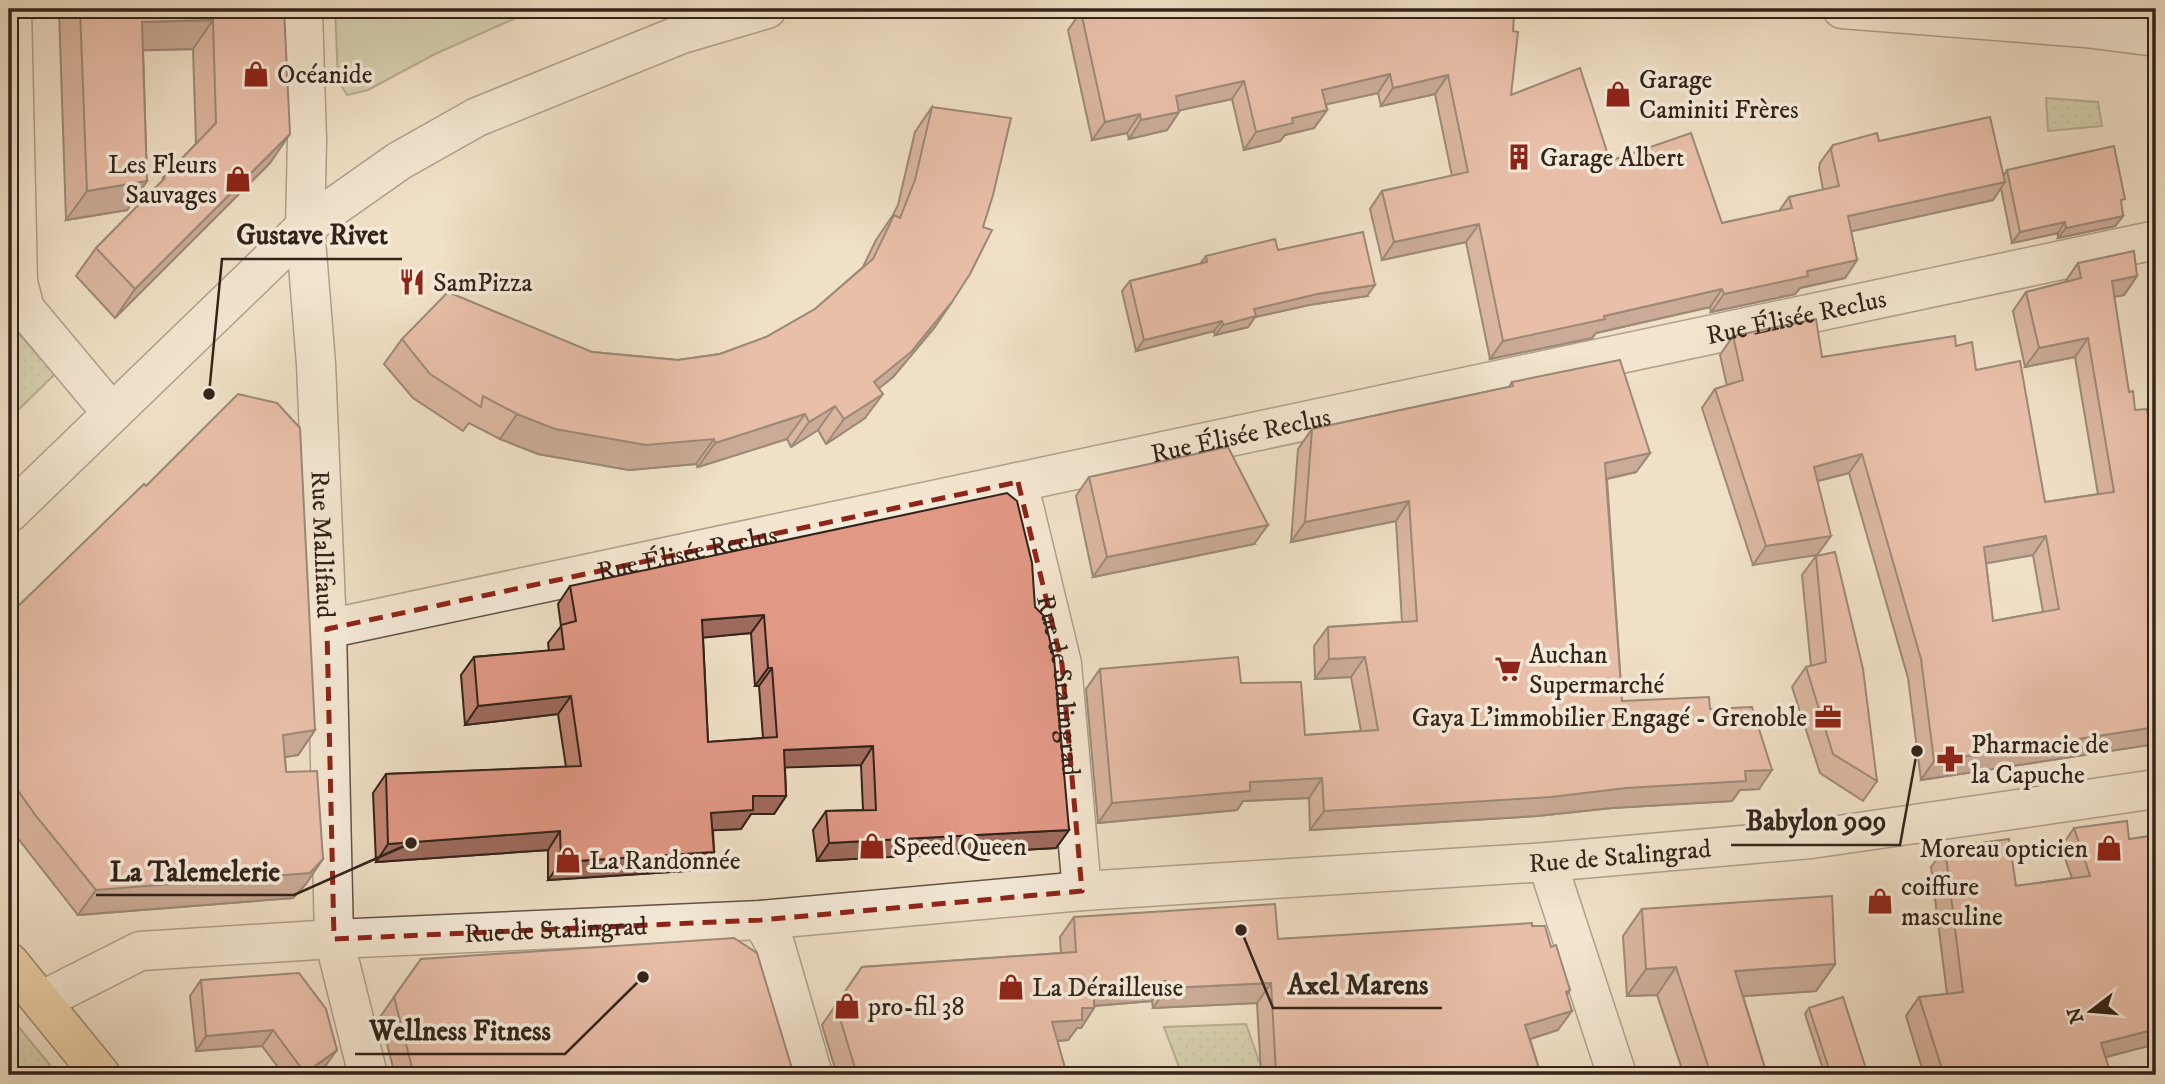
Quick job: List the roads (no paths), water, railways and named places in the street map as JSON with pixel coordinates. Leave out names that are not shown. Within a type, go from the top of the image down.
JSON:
[{"type":"main road","points":[[9,962],[102,1075]]},
{"type":"street","points":[[12,9],[18,282],[25,309],[111,413]]},
{"type":"street","name":"Rue Mallifaud","points":[[303,9],[307,141],[305,227],[316,364],[327,629],[334,939],[368,1075]]},
{"type":"street","points":[[9,513],[305,227],[399,161],[477,117],[682,34],[766,9]]},
{"type":"street","points":[[1843,9],[2047,25],[2156,37]]},
{"type":"street","name":"Rue Élisée Reclus","points":[[327,629],[2156,240]]},
{"type":"street","name":"Rue de Stalingrad","points":[[1018,482],[1062,664],[1082,891]]},
{"type":"street","name":"Rue de Stalingrad","points":[[40,1001],[140,951],[334,939],[761,920],[1082,891],[1547,862],[1811,839],[2156,789]]},
{"type":"street","points":[[1547,862],[1617,1075]]},
{"type":"street","points":[[761,920],[775,944],[813,1075]]},
{"type":"place","name":"Océanide","points":[[256,74]]},
{"type":"place","name":"Garage Caminiti Frères","points":[[1618,94]]},
{"type":"place","name":"Garage Albert","points":[[1519,157]]},
{"type":"place","name":"Les Fleurs Sauvages","points":[[238,179]]},
{"type":"place","name":"SamPizza","points":[[412,282]]},
{"type":"place","name":"Gustave Rivet","points":[[209,394]]},
{"type":"place","name":"Auchan Supermarché","points":[[1508,669]]},
{"type":"place","name":"Gaya L'immobilier Engagé - Grenoble","points":[[1828,717]]},
{"type":"place","name":"Babylon 909","points":[[1917,751]]},
{"type":"place","name":"Pharmacie de la Capuche","points":[[1950,759]]},
{"type":"place","name":"La Talemelerie","points":[[411,843]]},
{"type":"place","name":"Speed Queen","points":[[872,846]]},
{"type":"place","name":"Moreau opticien","points":[[2109,848]]},
{"type":"place","name":"La Randonnée","points":[[568,860]]},
{"type":"place","name":"coiffure masculine","points":[[1880,901]]},
{"type":"place","name":"Axel Marens","points":[[1241,930]]},
{"type":"place","name":"Wellness Fitness","points":[[643,977]]},
{"type":"place","name":"La Dérailleuse","points":[[1011,987]]},
{"type":"place","name":"pro-fil 38","points":[[847,1006]]}]
